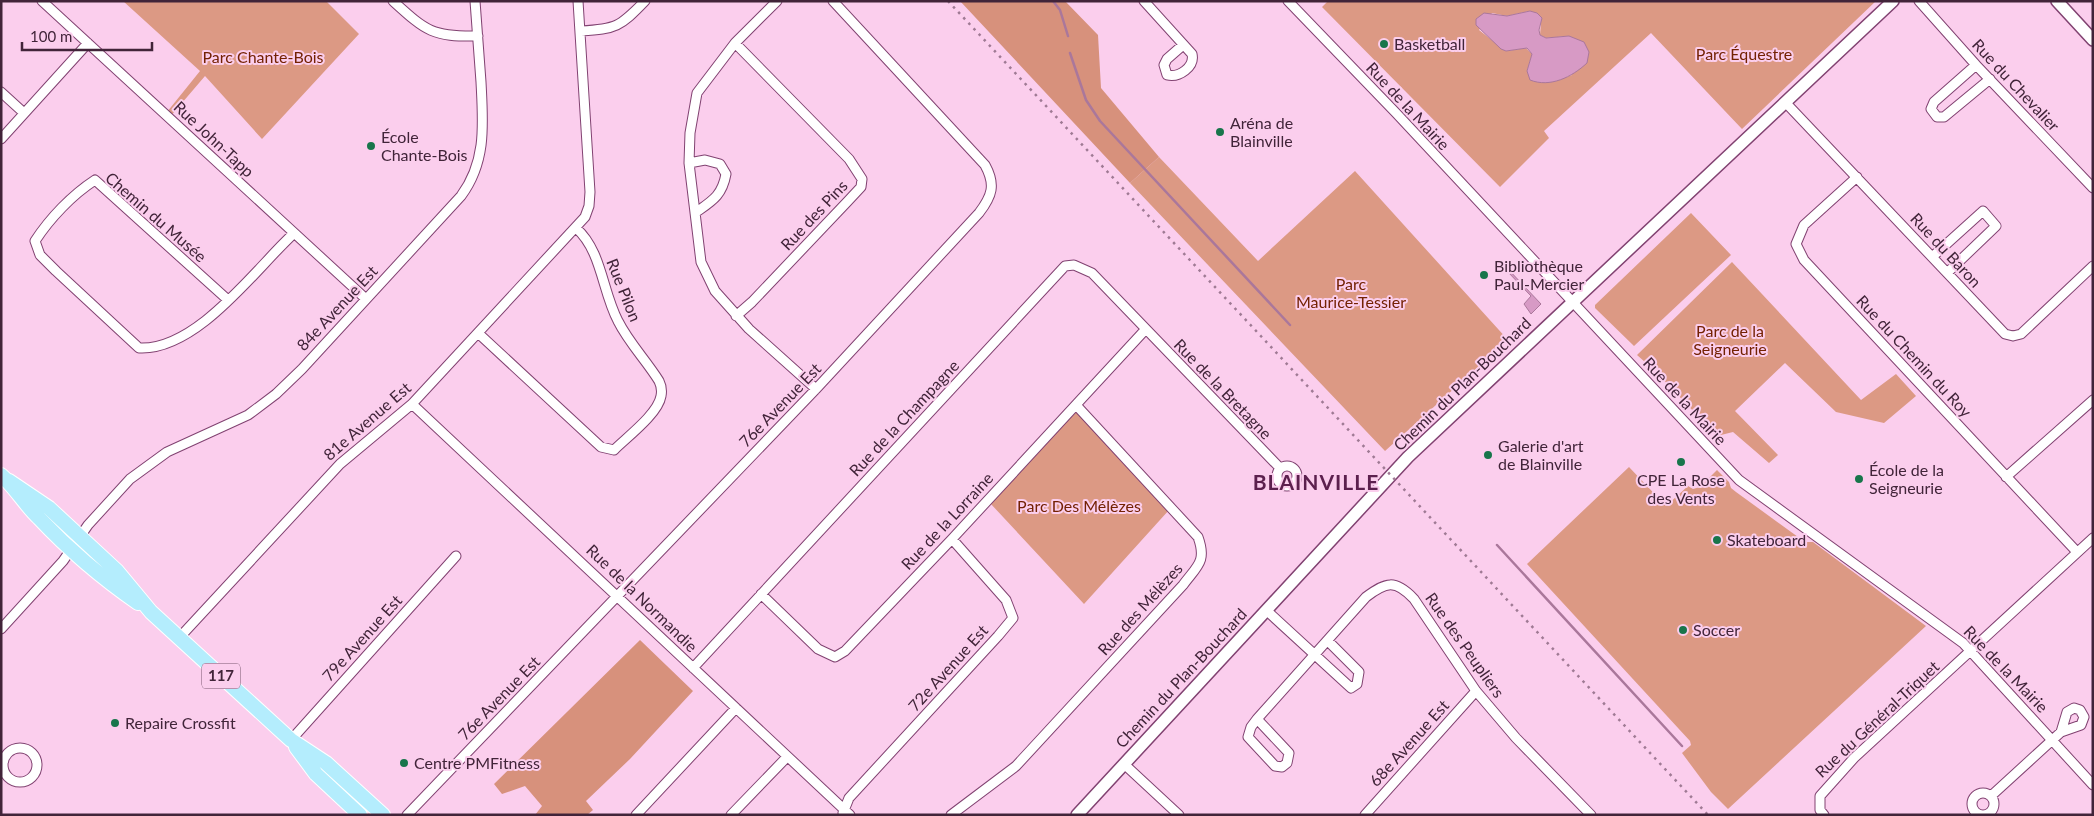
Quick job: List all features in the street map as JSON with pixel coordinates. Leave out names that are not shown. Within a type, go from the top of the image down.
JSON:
[{"type":"main road","name":"117","points":[[4,479],[49,508],[117,571],[151,612],[179,638],[291,740],[326,763],[383,815]]},
{"type":"main road","name":"117","points":[[4,479],[38,518],[106,582],[151,612]]},
{"type":"main road","name":"117","points":[[291,740],[316,774],[360,815]]},
{"type":"street","name":"Rue John-Tapp","points":[[42,1],[366,299]]},
{"type":"street","points":[[393,1],[419,25],[433,33],[450,37],[478,36]]},
{"type":"street","name":"84e Avenue Est","points":[[1,629],[71,549],[121,487],[148,464],[172,449],[248,415],[276,394],[457,201],[474,174],[482,150],[483,131],[475,1]]},
{"type":"street","points":[[576,228],[587,213],[589,203],[578,1]]},
{"type":"street","points":[[581,31],[617,26],[628,19],[645,1]]},
{"type":"street","points":[[777,1],[735,43],[697,93],[690,133],[689,163],[701,262],[715,291],[736,316],[816,389]]},
{"type":"street","name":"76e Avenue Est","points":[[406,815],[816,389],[991,198],[991,176],[985,165],[833,1]]},
{"type":"street","points":[[1144,1],[1183,45]]},
{"type":"street","name":"Rue de la Mairie","points":[[1288,1],[1739,480],[1963,643],[2093,785]]},
{"type":"street","name":"Chemin du Plan-Bouchard","points":[[1077,815],[1408,457],[1893,1]]},
{"type":"street","name":"Rue du Chevalier","points":[[1919,1],[2093,188]]},
{"type":"street","points":[[2058,1],[2093,40]]},
{"type":"street","points":[[1,139],[88,43]]},
{"type":"street","name":"Rue des Pins","points":[[735,43],[850,159],[862,179],[861,187],[752,302],[736,316]]},
{"type":"street","points":[[1976,64],[1934,102],[1931,109],[1937,117],[1944,117],[1990,79]]},
{"type":"street","points":[[1,92],[24,113]]},
{"type":"street","name":"Rue du Baron","points":[[1785,102],[2000,330],[2013,336],[2021,334],[2093,266]]},
{"type":"street","points":[[689,163],[706,160],[720,164],[726,174],[723,187],[715,198],[695,213]]},
{"type":"street","name":"Rue du Chemin du Roy","points":[[1857,177],[1804,225],[1796,244],[1804,260],[2077,552]]},
{"type":"street","name":"Chemin du Musée","points":[[228,300],[95,180],[86,186],[45,226],[36,241],[40,255],[56,271],[138,348],[150,349],[179,338],[205,323],[228,300],[294,233]]},
{"type":"street","points":[[1932,257],[1983,211],[1996,226],[1947,273]]},
{"type":"street","name":"Rue Pilon","points":[[478,333],[601,447],[614,450],[640,426],[660,404],[662,393],[660,383],[635,350],[617,320],[589,243],[576,228]]},
{"type":"street","name":"81e Avenue Est","points":[[179,638],[340,464],[412,404],[576,228]]},
{"type":"street","name":"Rue de la Champagne","points":[[693,668],[1065,266],[1074,265],[1092,273],[1145,330]]},
{"type":"street","name":"Rue de la Lorraine","points":[[761,594],[818,649],[835,657],[845,651],[952,539],[1145,330]]},
{"type":"street","name":"Rue de la Bretagne","points":[[1145,330],[1280,468]]},
{"type":"street","points":[[2006,477],[2093,400]]},
{"type":"street","name":"Rue de la Normandie","points":[[412,404],[618,596],[845,813]]},
{"type":"street","name":"Rue des Mélèzes","points":[[951,815],[1016,766],[1182,585],[1200,563],[1204,551],[1198,537],[1076,405]]},
{"type":"street","name":"Rue du Général-Triquet","points":[[1824,815],[1820,810],[1820,796],[1854,758],[2093,538]]},
{"type":"street","name":"72e Avenue Est","points":[[845,813],[849,798],[1013,618],[1006,600],[952,539]]},
{"type":"street","name":"79e Avenue Est","points":[[291,740],[456,556]]},
{"type":"street","name":"Rue des Peupliers","points":[[1256,719],[1366,597],[1381,585],[1393,585],[1406,590],[1414,599],[1476,691],[1516,738],[1591,815]]},
{"type":"street","points":[[1266,610],[1351,688],[1357,684],[1359,672],[1328,641]]},
{"type":"street","name":"68e Avenue Est","points":[[1366,815],[1476,691]]},
{"type":"street","points":[[636,815],[736,708]]},
{"type":"street","points":[[1256,719],[1288,753],[1287,763],[1282,767],[1275,766],[1248,737],[1256,719]]},
{"type":"street","points":[[1991,796],[2061,732]]},
{"type":"street","points":[[732,815],[787,757]]},
{"type":"street","points":[[1124,764],[1179,815]]},
{"type":"green space","name":"Parc Chante-Bois","points":[[123,1],[326,1],[359,34],[262,139],[205,76],[170,117],[167,112],[200,71]]},
{"type":"green space","name":"Parc Équestre","points":[[1328,1],[1876,1],[1742,129],[1651,33],[1544,131],[1549,138],[1500,187],[1322,7]],"holes":[[[1530,11],[1541,23],[1540,35],[1546,38],[1569,36],[1572,75],[1554,81],[1527,71],[1532,54],[1526,48],[1506,51],[1479,30],[1492,13],[1507,16]]]},
{"type":"green space","name":"Parc Maurice-Tessier","points":[[1159,157],[1258,261],[1355,171],[1508,340],[1385,451],[1130,183]]},
{"type":"green space","points":[[1691,213],[1731,255],[1634,346],[1595,308],[1595,305]]},
{"type":"green space","name":"Parc de la Seigneurie","points":[[1732,262],[1861,400],[1896,374],[1916,396],[1884,423],[1836,412],[1785,363],[1735,411],[1778,455],[1769,463],[1733,432],[1717,436],[1654,370],[1637,355]]},
{"type":"green space","name":"Parc Des Mélèzes","points":[[1076,409],[1169,510],[1084,604],[990,503]]},
{"type":"green space","points":[[1629,467],[1666,506],[1688,486],[1693,489],[1700,487],[1717,470],[1736,492],[1805,542],[1813,542],[1926,626],[1728,809],[1711,792],[1682,753],[1691,745],[1690,741],[1527,564]]},
{"type":"shaded area","points":[[960,1],[1065,1],[1098,35],[1101,88],[1159,157],[1130,183]]},
{"type":"shaded area","points":[[1530,11],[1537,13],[1542,18],[1539,30],[1540,35],[1546,38],[1569,36],[1584,42],[1589,52],[1587,63],[1575,73],[1560,80],[1545,83],[1530,80],[1527,71],[1532,54],[1527,48],[1506,51],[1501,49],[1476,25],[1476,19],[1484,13],[1507,16]]},
{"type":"shaded area","points":[[1507,268],[1541,304],[1531,314],[1524,304],[1531,296],[1506,270]]},
{"type":"shaded area","points":[[640,640],[693,691],[630,759],[586,801],[593,810],[587,815],[535,815],[542,806],[525,786],[502,794],[494,784]]},
{"type":"waterway","points":[[1053,1],[1060,10],[1068,36]]},
{"type":"waterway","points":[[1070,53],[1086,100],[1100,121],[1290,325]]},
{"type":"waterway","points":[[1497,545],[1682,746]]},
{"type":"railway","points":[[948,1],[1708,815]]},
{"type":"place","name":"Basketball","points":[[1384,44]]},
{"type":"place","name":"Aréna de Blainville","points":[[1220,132]]},
{"type":"place","name":"École Chante-Bois","points":[[371,146]]},
{"type":"place","name":"Bibliothèque Paul-Mercier","points":[[1484,275]]},
{"type":"place","name":"Galerie d'art de Blainville","points":[[1488,455]]},
{"type":"place","name":"CPE La Rose des Vents","points":[[1681,462]]},
{"type":"place","name":"École de la Seigneurie","points":[[1859,479]]},
{"type":"place","name":"Skateboard","points":[[1717,540]]},
{"type":"place","name":"Soccer","points":[[1683,630]]},
{"type":"place","name":"Repaire Crossfit","points":[[115,723]]},
{"type":"place","name":"Centre PMFitness","points":[[404,763]]},
{"type":"district","name":"BLAINVILLE","points":[[1316,483]]}]
